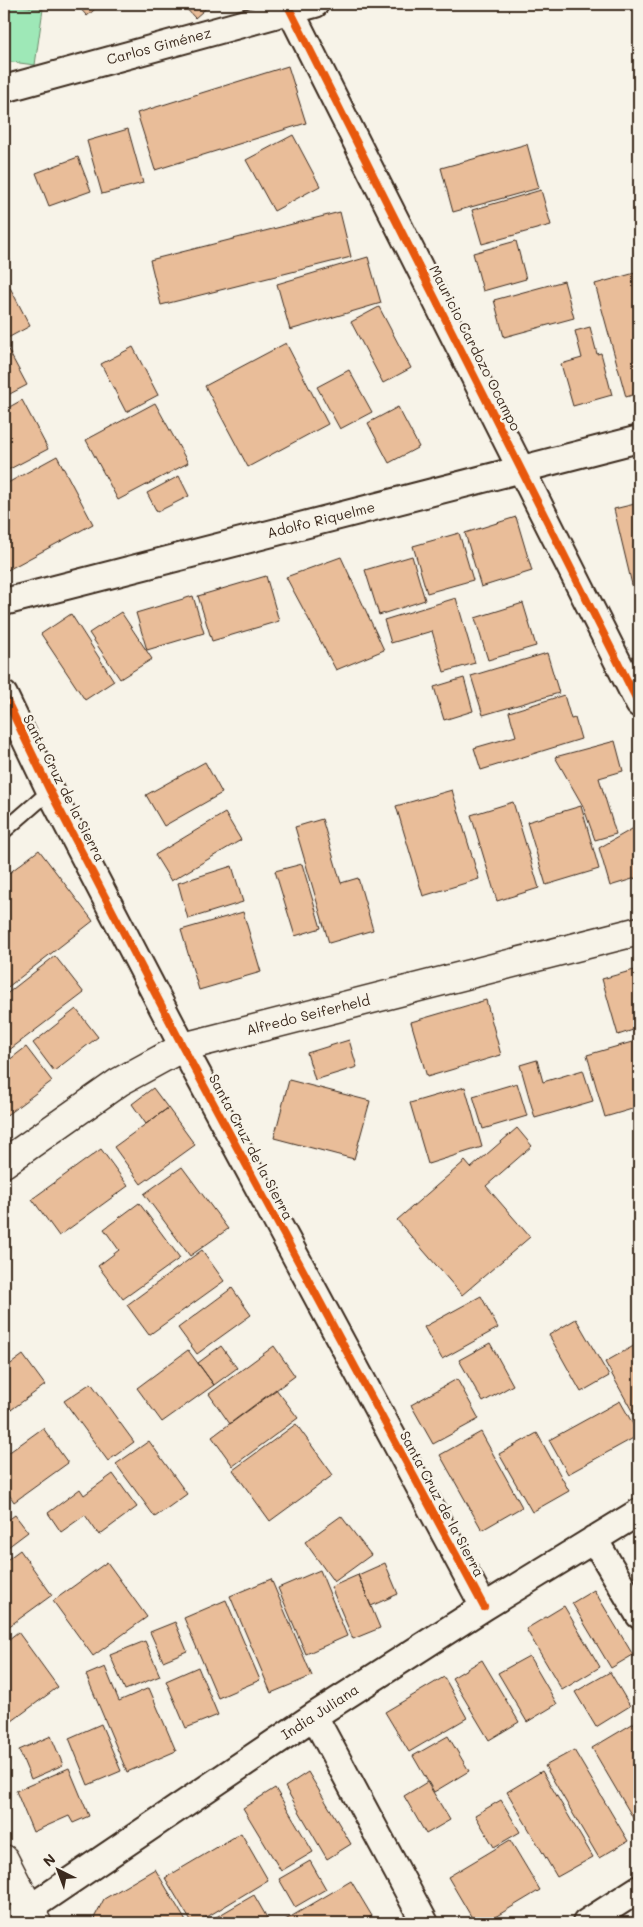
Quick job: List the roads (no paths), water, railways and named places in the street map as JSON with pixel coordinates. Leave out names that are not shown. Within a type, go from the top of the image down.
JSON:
[{"type":"street","name":"Carlos Giménez","points":[[4,88],[297,6]]},
{"type":"street","name":"Mauricio Cardozo Ocampo","points":[[297,6],[522,469],[639,704]]},
{"type":"street","name":"Adolfo Riquelme","points":[[4,602],[639,440]]},
{"type":"street","name":"Santa Cruz de la Sierra","points":[[4,695],[50,791],[183,1047],[484,1607]]},
{"type":"street","name":"Alfredo Seiferheld","points":[[4,1163],[119,1082],[183,1047],[639,930]]},
{"type":"street","name":"India Juliana","points":[[25,1919],[314,1716],[484,1607],[639,1512]]},
{"type":"street","points":[[594,1539],[639,1615]]},
{"type":"street","points":[[314,1716],[425,1923]]},
{"type":"street","points":[[4,1859],[25,1919]]},
{"type":"street","points":[[586,1923],[639,1889]]},
{"type":"lane","points":[[4,830],[50,791]]}]
